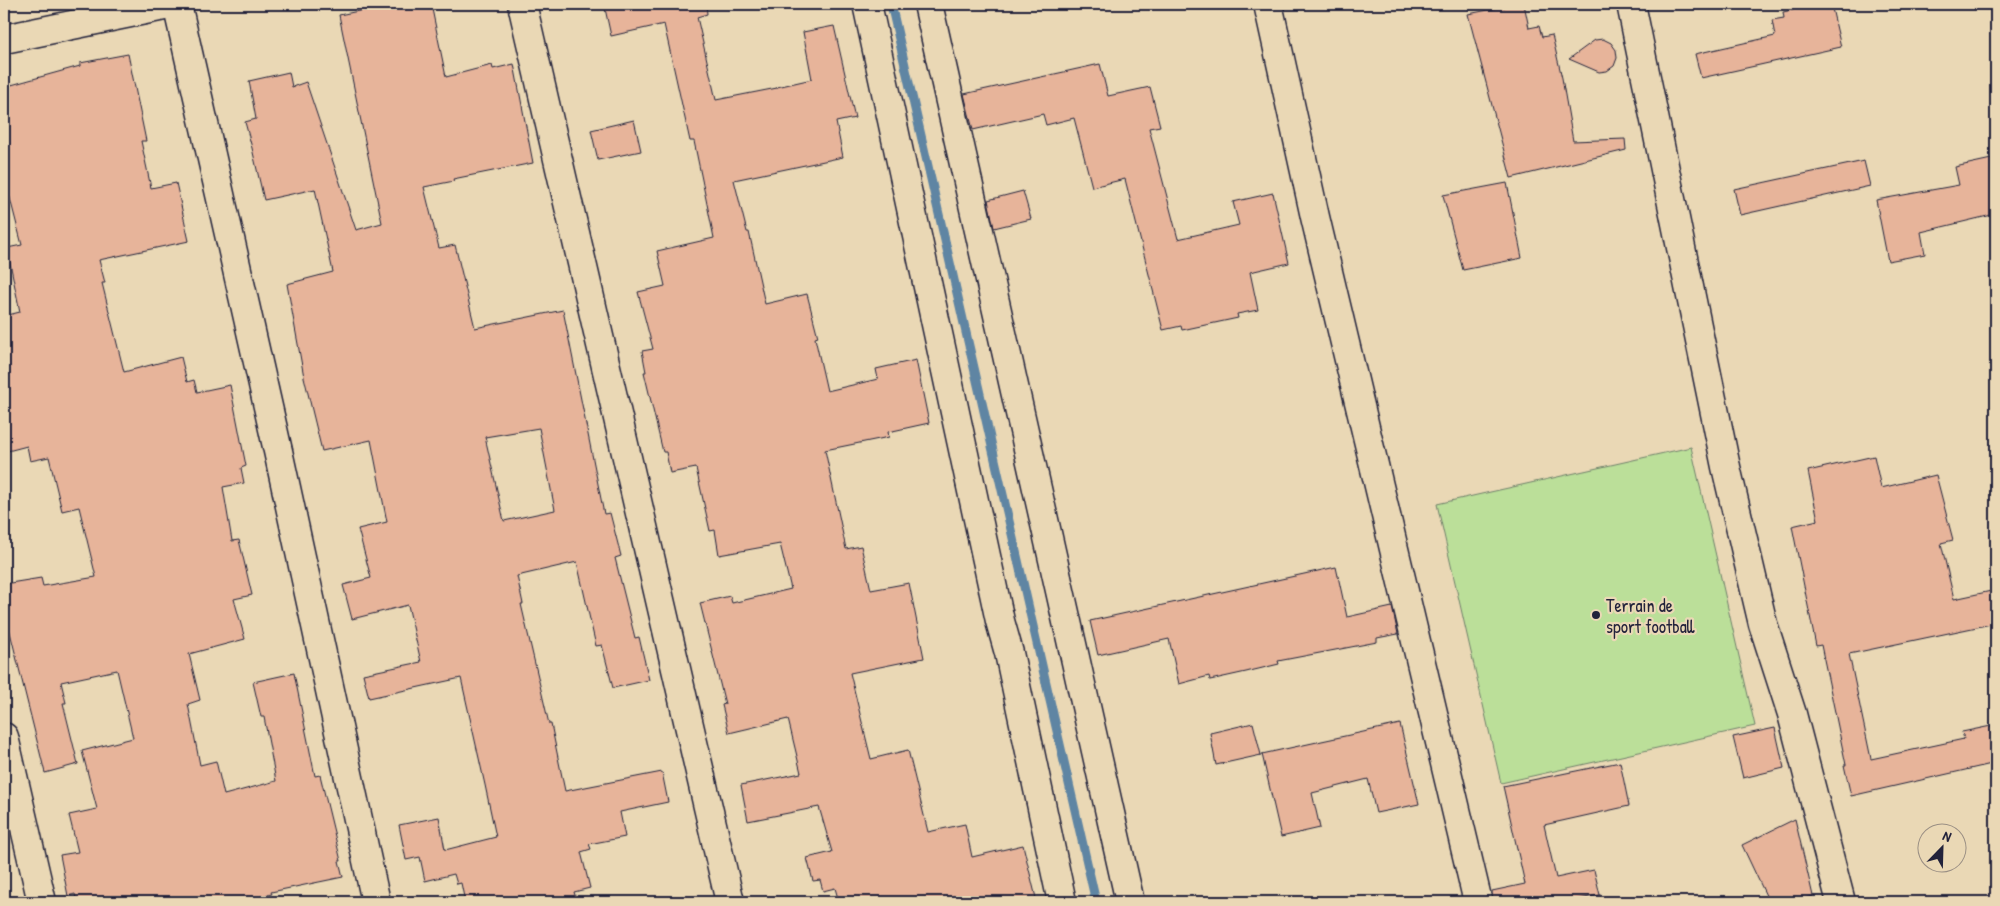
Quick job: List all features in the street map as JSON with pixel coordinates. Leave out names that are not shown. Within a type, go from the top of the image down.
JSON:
[{"type":"street","points":[[4,39],[176,4],[278,451],[376,902]]},
{"type":"street","points":[[522,4],[730,902]]},
{"type":"street","points":[[867,4],[1062,902]]},
{"type":"street","points":[[928,4],[1130,902]]},
{"type":"street","points":[[1268,4],[1322,245],[1478,902]]},
{"type":"street","points":[[1631,4],[1728,476],[1763,624],[1792,714],[1841,902]]},
{"type":"street","points":[[4,737],[42,902]]},
{"type":"green space","name":"Terrain de sport football","points":[[1691,447],[1755,726],[1501,783],[1437,504]]},
{"type":"building","points":[[394,4],[431,4],[446,77],[492,65],[493,69],[514,64],[533,163],[453,179],[454,181],[424,187],[439,248],[455,245],[475,328],[563,310],[604,514],[610,513],[621,556],[615,558],[635,638],[639,637],[649,680],[613,688],[602,645],[596,646],[577,562],[517,576],[523,604],[521,604],[549,724],[551,724],[565,791],[662,772],[668,802],[620,812],[625,837],[589,844],[591,849],[581,852],[590,888],[574,892],[577,902],[465,902],[461,883],[457,884],[454,874],[425,881],[420,857],[406,860],[399,825],[439,817],[445,850],[496,837],[485,785],[461,678],[369,698],[363,674],[421,662],[408,605],[352,619],[343,585],[371,578],[358,529],[387,522],[371,440],[322,451],[304,377],[287,284],[333,272],[315,189],[264,200],[245,122],[256,119],[249,81],[289,72],[292,87],[306,82],[356,230],[382,223],[339,15]],"holes":[[[539,428],[555,510],[504,521],[485,437]]]},
{"type":"building","points":[[604,4],[706,4],[707,14],[697,17],[716,100],[812,79],[803,32],[834,26],[855,118],[836,122],[843,157],[734,180],[747,232],[749,232],[765,304],[807,294],[818,337],[815,338],[827,391],[878,379],[876,369],[916,360],[929,423],[888,432],[889,437],[825,450],[846,549],[861,546],[871,590],[909,583],[924,658],[850,673],[871,759],[908,750],[928,832],[965,824],[972,857],[1023,845],[1037,902],[839,902],[835,888],[823,891],[820,880],[813,881],[807,858],[832,852],[819,807],[748,821],[741,785],[801,773],[788,719],[729,733],[722,705],[725,704],[700,603],[730,596],[732,603],[791,589],[780,544],[719,555],[715,530],[710,531],[696,468],[670,473],[666,452],[663,452],[644,372],[646,372],[642,351],[653,349],[638,292],[665,286],[657,251],[714,238],[694,141],[690,141],[664,24],[611,36]]},
{"type":"building","points":[[1524,4],[1529,28],[1539,26],[1542,37],[1552,35],[1573,141],[1625,139],[1626,150],[1511,178],[1468,14]]},
{"type":"building","points":[[1819,4],[1831,4],[1841,47],[1701,78],[1695,54],[1775,36],[1772,20],[1784,18],[1783,12]]},
{"type":"building","points":[[1603,39],[1611,43],[1616,50],[1617,58],[1614,66],[1607,71],[1599,72],[1569,59],[1595,40]]},
{"type":"building","points":[[128,54],[146,141],[141,141],[151,188],[176,183],[189,241],[99,260],[105,283],[102,283],[124,372],[181,357],[187,382],[194,380],[197,392],[230,385],[246,466],[241,468],[244,483],[223,487],[232,541],[239,540],[252,595],[234,599],[245,639],[189,654],[200,700],[188,704],[200,765],[216,761],[224,795],[276,781],[264,717],[261,717],[253,682],[294,673],[315,776],[320,775],[341,861],[339,861],[343,877],[271,892],[272,894],[235,902],[77,902],[75,894],[68,896],[60,855],[78,852],[69,815],[97,809],[82,751],[133,738],[117,670],[61,682],[66,703],[63,703],[78,764],[45,773],[4,608],[4,584],[41,578],[43,586],[96,577],[79,507],[62,511],[49,457],[30,461],[27,446],[4,452],[4,316],[20,312],[7,248],[22,245],[4,175],[4,87],[80,66],[80,63]]},
{"type":"building","points":[[1100,64],[1108,96],[1150,87],[1160,126],[1149,128],[1178,239],[1239,225],[1233,202],[1273,193],[1289,263],[1250,272],[1258,310],[1237,314],[1238,318],[1182,330],[1181,326],[1163,330],[1125,179],[1092,187],[1074,118],[1046,125],[1043,114],[973,130],[964,94]]},
{"type":"building","points":[[634,120],[641,151],[598,160],[591,130]]},
{"type":"building","points":[[1996,158],[1996,214],[1921,232],[1925,254],[1888,261],[1876,200],[1959,185],[1955,167]]},
{"type":"building","points":[[1864,161],[1870,186],[1740,215],[1734,189]]},
{"type":"building","points":[[1507,183],[1522,258],[1463,270],[1443,195]]},
{"type":"building","points":[[1023,191],[1031,219],[994,228],[988,200]]},
{"type":"building","points":[[1874,456],[1881,488],[1936,475],[1953,540],[1941,543],[1954,599],[1996,590],[1996,623],[1849,654],[1871,759],[1964,739],[1962,732],[1996,725],[1996,763],[1851,796],[1821,645],[1816,646],[1792,526],[1818,520],[1808,471]]},
{"type":"building","points":[[1336,567],[1347,617],[1392,607],[1398,634],[1377,638],[1377,642],[1278,661],[1279,664],[1246,672],[1210,680],[1209,676],[1179,684],[1169,639],[1098,655],[1090,621]]},
{"type":"building","points":[[1253,723],[1261,755],[1216,765],[1210,733]]},
{"type":"building","points":[[1400,724],[1419,804],[1376,813],[1368,779],[1312,793],[1320,828],[1281,837],[1262,754]]},
{"type":"building","points":[[1775,728],[1784,768],[1743,778],[1733,737]]},
{"type":"building","points":[[1620,762],[1629,806],[1544,825],[1556,878],[1594,870],[1600,895],[1564,902],[1493,902],[1492,891],[1525,884],[1503,786]]},
{"type":"building","points":[[1795,819],[1813,896],[1806,898],[1807,902],[1769,902],[1742,845]]},
{"type":"waterway","points":[[891,4],[1096,902]]},
{"type":"place","name":"Terrain de sport football","points":[[1596,615]]}]
